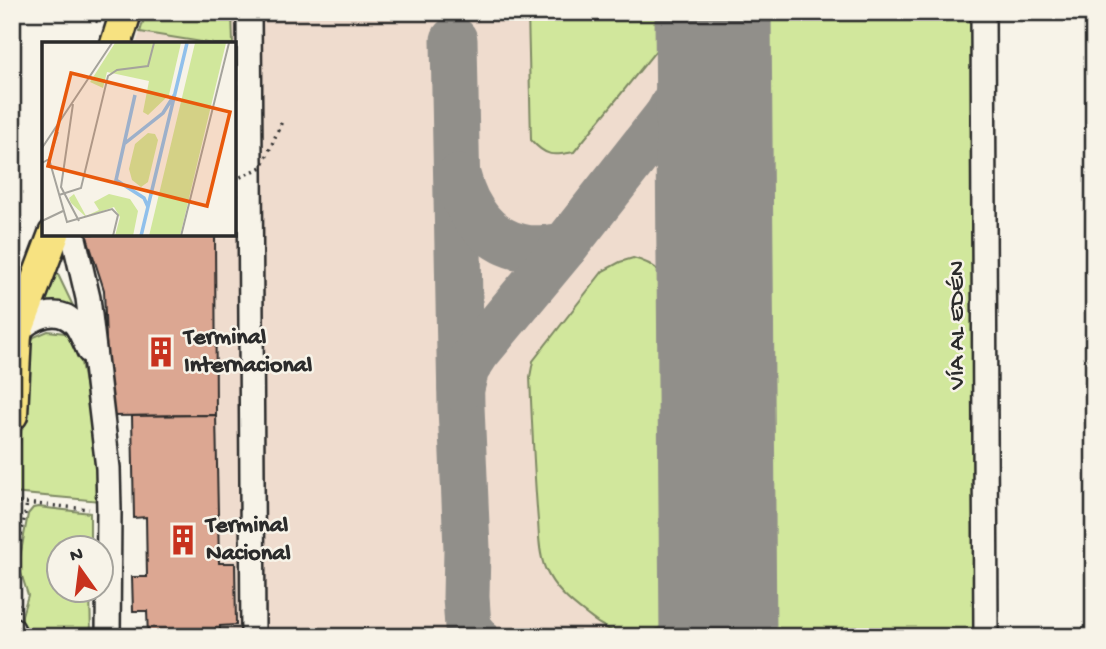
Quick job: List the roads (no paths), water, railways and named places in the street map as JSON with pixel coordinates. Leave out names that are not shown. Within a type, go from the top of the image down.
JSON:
[{"type":"main road","points":[[12,415],[14,339],[53,236]]},
{"type":"street","points":[[249,12],[253,637]]},
{"type":"street","name":"VÍA AL EDÉN","points":[[982,12],[986,637]]},
{"type":"street","points":[[73,236],[88,298],[108,468],[108,637]]},
{"type":"street","points":[[14,339],[24,325],[42,316],[50,314],[67,317],[77,326],[96,363]]},
{"type":"place","name":"Terminal Internacional","points":[[161,352]]},
{"type":"place","name":"Terminal Nacional","points":[[183,540]]}]
